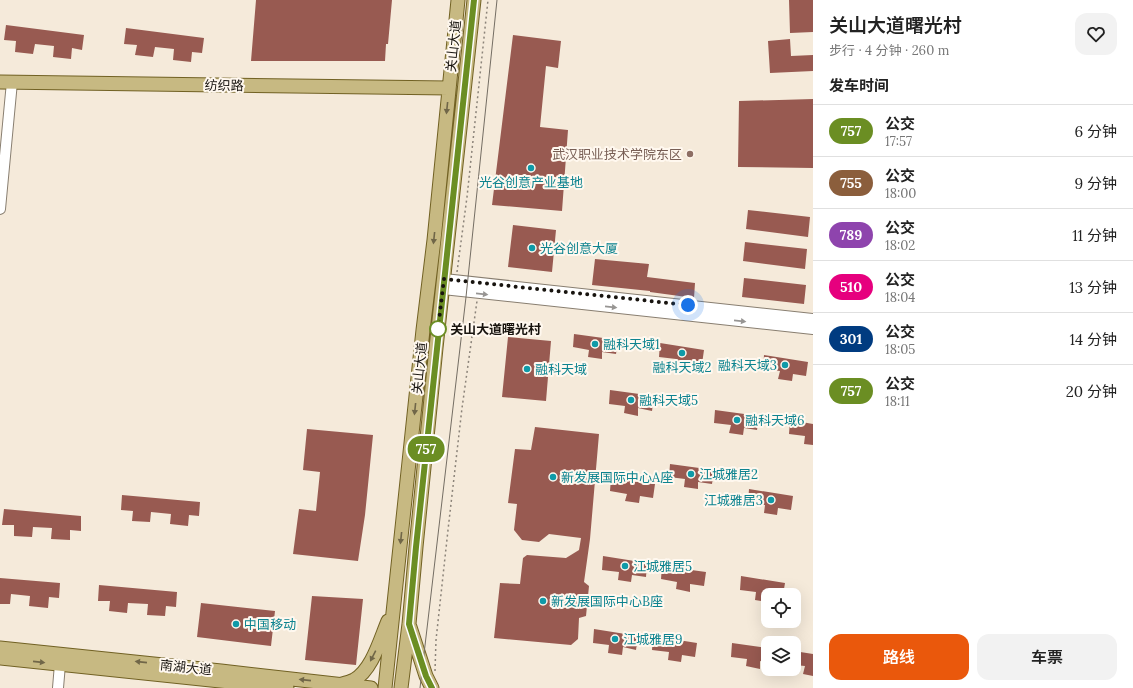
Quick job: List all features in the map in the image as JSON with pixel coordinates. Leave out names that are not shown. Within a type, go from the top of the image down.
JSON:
[{"type":"main road","name":"关山大道","points":[[385,688],[434,240],[458,0]]},
{"type":"main road","name":"关山大道","points":[[401,688],[416,547],[448,283],[474,0]]},
{"type":"main road","name":"纺织路","points":[[6,82],[449,88]]},
{"type":"main road","points":[[342,684],[355,680],[366,669],[374,656],[393,607]]},
{"type":"main road","points":[[409,624],[426,676],[433,682]]},
{"type":"main road","name":"南湖大道","points":[[0,648],[371,688]]},
{"type":"main road","name":"南湖大道","points":[[0,658],[284,688]]},
{"type":"street","points":[[0,209],[6,82]]},
{"type":"street","points":[[448,283],[813,319]]},
{"type":"street","points":[[448,283],[813,329]]},
{"type":"street","points":[[58,688],[60,664]]},
{"type":"path","points":[[448,283],[467,197],[488,0]]},
{"type":"path","points":[[433,682],[436,640],[462,408],[477,300],[472,298]]},
{"type":"building","points":[[256,0],[392,0],[385,61],[251,61]]},
{"type":"building","points":[[789,0],[813,0],[813,32],[790,33]]},
{"type":"building","points":[[6,25],[84,35],[82,50],[72,48],[71,59],[53,57],[54,46],[35,44],[33,54],[15,52],[16,41],[4,40]]},
{"type":"building","points":[[126,28],[204,38],[202,53],[192,52],[191,62],[173,60],[174,49],[155,47],[153,57],[135,55],[137,45],[124,44]]},
{"type":"building","name":"光谷创意产业基地","points":[[513,35],[561,41],[558,68],[546,66],[540,127],[568,130],[562,211],[492,205]]},
{"type":"building","points":[[790,39],[791,56],[813,55],[813,71],[770,73],[768,41]]},
{"type":"building","points":[[813,99],[813,168],[738,167],[739,101]]},
{"type":"building","points":[[748,210],[810,217],[808,237],[746,229]]},
{"type":"building","name":"光谷创意大厦","points":[[513,225],[556,230],[552,272],[508,267]]},
{"type":"building","points":[[745,242],[807,249],[805,269],[743,261]]},
{"type":"building","points":[[595,259],[649,264],[647,277],[695,283],[694,298],[650,291],[592,285]]},
{"type":"building","points":[[744,278],[806,285],[804,304],[742,297]]},
{"type":"building","name":"融科天域1","points":[[574,334],[618,340],[616,354],[602,352],[602,359],[588,357],[589,350],[573,347]]},
{"type":"building","name":"融科天域","points":[[508,337],[551,341],[546,401],[502,397]]},
{"type":"building","name":"融科天域2","points":[[660,343],[704,350],[702,364],[689,361],[688,369],[674,366],[676,359],[659,357]]},
{"type":"building","name":"融科天域3","points":[[764,355],[808,362],[806,376],[793,374],[792,381],[778,379],[780,371],[763,369]]},
{"type":"building","name":"融科天域5","points":[[610,390],[654,396],[652,411],[638,408],[638,416],[624,413],[625,406],[609,404]]},
{"type":"building","name":"融科天域6","points":[[715,410],[759,416],[757,430],[744,428],[743,435],[729,433],[731,425],[714,423]]},
{"type":"building","points":[[790,420],[813,424],[813,445],[804,444],[805,436],[789,434]]},
{"type":"building","points":[[535,427],[599,434],[590,539],[584,582],[589,586],[586,616],[579,618],[578,639],[571,645],[494,638],[500,583],[520,584],[523,558],[527,555],[566,558],[579,550],[581,538],[549,534],[539,542],[522,540],[514,530],[517,504],[508,503],[515,449],[531,450]]},
{"type":"building","points":[[307,429],[373,435],[365,515],[358,561],[293,554],[299,509],[316,511],[320,472],[303,470]]},
{"type":"building","name":"江城雅居2","points":[[670,464],[714,470],[712,484],[698,482],[698,489],[684,487],[685,479],[669,477]]},
{"type":"building","points":[[611,478],[655,484],[653,498],[640,496],[639,503],[625,501],[627,494],[610,491]]},
{"type":"building","name":"江城雅居3","points":[[749,489],[793,496],[791,510],[778,508],[777,515],[764,513],[765,505],[748,503]]},
{"type":"building","points":[[122,495],[200,502],[199,516],[189,515],[188,526],[170,524],[171,514],[151,512],[150,522],[132,521],[133,511],[121,510]]},
{"type":"building","points":[[4,509],[81,516],[81,531],[70,530],[70,540],[51,539],[52,528],[33,527],[32,537],[14,536],[14,525],[2,525]]},
{"type":"building","name":"江城雅居5","points":[[603,556],[647,563],[646,577],[632,575],[631,582],[618,580],[619,572],[602,570]]},
{"type":"building","points":[[662,566],[706,572],[704,586],[690,584],[690,592],[676,589],[677,582],[661,579]]},
{"type":"building","points":[[741,576],[785,583],[784,588],[761,588],[761,601],[755,600],[756,592],[740,590]]},
{"type":"building","points":[[0,578],[60,583],[59,598],[49,597],[48,608],[29,606],[30,596],[11,594],[10,604],[0,604]]},
{"type":"building","points":[[99,585],[177,592],[176,607],[166,606],[165,616],[147,615],[148,604],[128,603],[127,613],[109,611],[110,601],[98,601]]},
{"type":"building","points":[[312,596],[363,599],[356,665],[305,660]]},
{"type":"building","name":"中国移动","points":[[201,603],[275,611],[271,646],[197,637]]},
{"type":"building","name":"江城雅居9","points":[[594,629],[638,636],[636,650],[623,647],[622,655],[608,653],[609,645],[593,643]]},
{"type":"building","points":[[653,636],[697,643],[695,657],[682,655],[681,662],[668,660],[669,652],[652,650]]},
{"type":"building","points":[[732,643],[761,647],[760,669],[746,666],[747,659],[731,657]]},
{"type":"building","points":[[801,652],[813,654],[813,676],[803,674],[805,666],[801,666]]},
{"type":"tram line","points":[[420,688],[466,297],[497,0]]},
{"type":"bus line","name":"757","points":[[432,688],[426,676],[409,624],[461,126],[466,64],[474,0]]},
{"type":"place","name":"武汉职业技术学院东区","points":[[690,154]]},
{"type":"place","name":"光谷创意产业基地","points":[[531,168]]},
{"type":"place","name":"光谷创意大厦","points":[[532,248]]},
{"type":"place","name":"关山大道曙光村","points":[[438,329]]},
{"type":"place","name":"融科天域1","points":[[595,344]]},
{"type":"place","name":"融科天域2","points":[[682,353]]},
{"type":"place","name":"融科天域3","points":[[785,365]]},
{"type":"place","name":"融科天域","points":[[527,369]]},
{"type":"place","name":"融科天域5","points":[[631,400]]},
{"type":"place","name":"融科天域6","points":[[737,420]]},
{"type":"place","name":"江城雅居2","points":[[691,474]]},
{"type":"place","name":"新发展国际中心A座","points":[[553,477]]},
{"type":"place","name":"江城雅居3","points":[[771,500]]},
{"type":"place","name":"江城雅居5","points":[[625,566]]},
{"type":"place","name":"新发展国际中心B座","points":[[543,601]]},
{"type":"place","name":"中国移动","points":[[236,624]]},
{"type":"place","name":"江城雅居9","points":[[615,639]]},
{"type":"route","points":[[438,329],[444,279],[688,305]]}]
